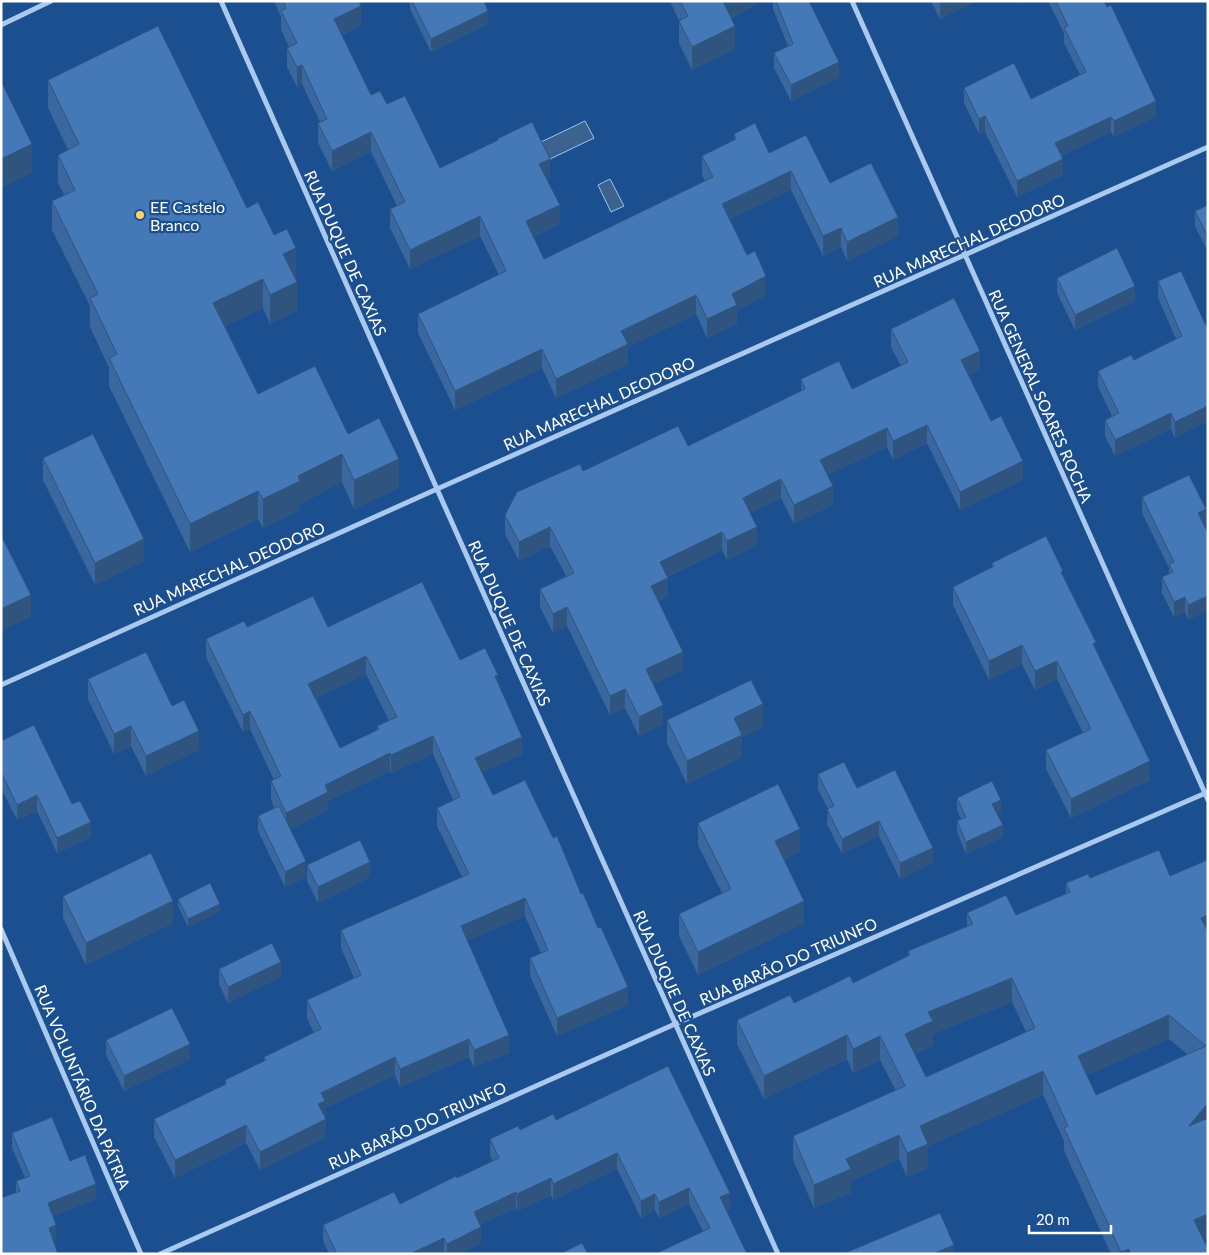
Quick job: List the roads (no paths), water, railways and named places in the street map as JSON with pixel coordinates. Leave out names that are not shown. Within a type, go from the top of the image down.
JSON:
[{"type":"street","points":[[1,25],[51,1]]},
{"type":"street","name":"RUA DUQUE DE CAXIAS","points":[[221,1],[778,1254]]},
{"type":"street","name":"RUA GENERAL SOARES ROCHA","points":[[852,1],[1208,800]]},
{"type":"street","name":"RUA MARECHAL DEODORO","points":[[1,685],[437,489],[1208,147]]},
{"type":"street","name":"RUA BARÃO DO TRIUNFO","points":[[160,1254],[675,1024],[1206,793]]},
{"type":"street","name":"RUA VOLUNTÁRIO DA PÁTRIA","points":[[1,929],[141,1254]]},
{"type":"water","points":[[585,121],[594,138],[548,160],[539,143]]},
{"type":"water","points":[[610,179],[624,206],[611,212],[598,185]]},
{"type":"place","name":"EE Castelo Branco","points":[[140,215]]}]
